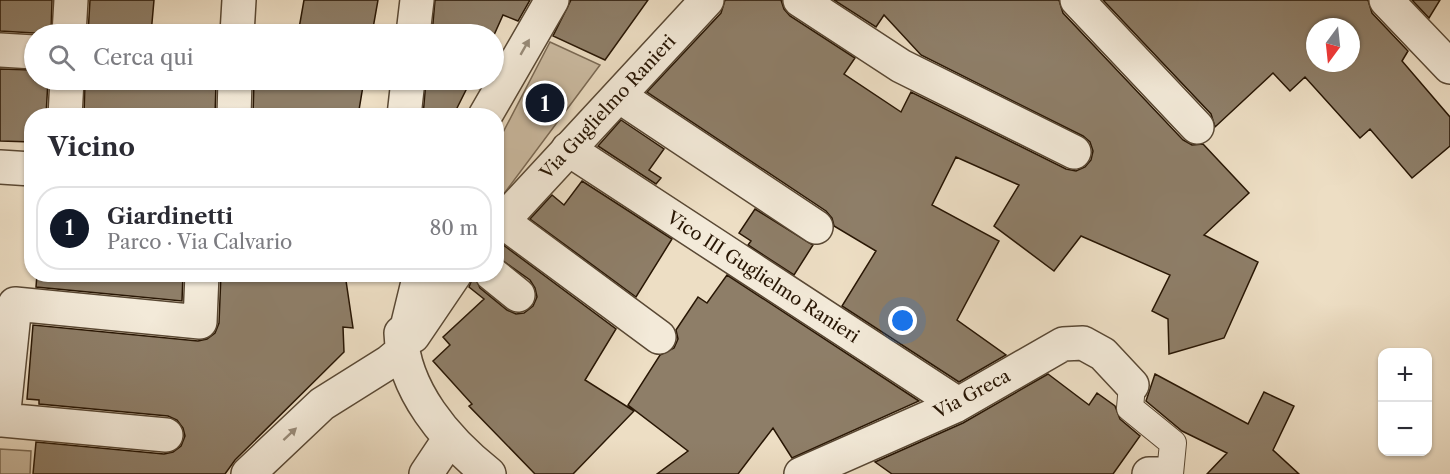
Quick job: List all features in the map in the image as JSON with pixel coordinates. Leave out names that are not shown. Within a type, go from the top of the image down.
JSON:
[{"type":"street","points":[[70,24],[71,0]]},
{"type":"street","points":[[237,24],[238,0]]},
{"type":"street","points":[[414,24],[417,0]]},
{"type":"street","points":[[504,83],[552,0]]},
{"type":"street","name":"Via Guglielmo Ranieri","points":[[504,215],[619,96],[707,0]]},
{"type":"street","points":[[800,0],[900,66],[1074,152]]},
{"type":"street","points":[[1077,0],[1197,127]]},
{"type":"street","points":[[1386,0],[1450,67]]},
{"type":"street","points":[[0,50],[24,51]]},
{"type":"street","points":[[65,108],[66,90]]},
{"type":"street","points":[[234,108],[235,90]]},
{"type":"street","points":[[405,108],[407,90]]},
{"type":"street","points":[[490,108],[500,90]]},
{"type":"street","points":[[619,96],[816,227]]},
{"type":"street","name":"Vico III Guglielmo Ranieri","points":[[568,149],[958,404]]},
{"type":"street","points":[[0,167],[24,168]]},
{"type":"street","points":[[504,220],[659,337]]},
{"type":"street","points":[[166,435],[1,420],[15,304],[200,322],[202,282]]},
{"type":"street","points":[[398,282],[401,352],[417,391],[450,438],[489,474]]},
{"type":"street","points":[[401,352],[418,282]]},
{"type":"street","points":[[248,474],[322,404],[401,352],[449,282]]},
{"type":"street","points":[[502,282],[518,294]]},
{"type":"street","name":"Via Greca","points":[[801,474],[958,404],[1063,344],[1083,343],[1103,354],[1132,385]]},
{"type":"street","points":[[1132,385],[1130,408],[1173,443],[1170,474]]},
{"type":"street","points":[[426,474],[450,438]]},
{"type":"street","points":[[1149,474],[1161,474]]},
{"type":"shaded area","points":[[550,42],[600,65],[504,194],[504,131]]},
{"type":"shaded area","points":[[0,449],[31,451],[30,474],[0,474]]},
{"type":"building","points":[[0,0],[52,0],[51,24],[24,24],[24,32],[0,31]]},
{"type":"building","points":[[90,0],[154,0],[152,24],[89,24]]},
{"type":"building","points":[[304,0],[378,0],[374,24],[300,24]]},
{"type":"building","points":[[435,0],[530,0],[518,21],[503,15],[499,24],[433,24]]},
{"type":"building","points":[[571,0],[648,0],[605,60],[553,36]]},
{"type":"building","points":[[725,0],[781,0],[790,16],[855,58],[844,74],[901,112],[911,92],[1066,169],[1076,171],[1085,167],[1091,160],[1093,151],[1090,142],[1083,136],[921,55],[884,15],[876,27],[834,0],[1059,0],[1063,13],[1183,140],[1192,145],[1203,144],[1249,193],[1204,235],[1258,262],[1224,338],[1169,354],[1168,319],[1152,311],[1170,275],[1081,236],[1054,271],[994,226],[1019,185],[956,157],[932,205],[999,241],[957,320],[1006,355],[959,382],[842,306],[876,251],[834,226],[832,218],[826,211],[647,92],[721,13]]},
{"type":"building","points":[[1103,0],[1368,0],[1372,13],[1408,51],[1402,61],[1450,117],[1450,146],[1412,178],[1370,129],[1360,138],[1305,77],[1290,91],[1273,73],[1215,127],[1211,114]]},
{"type":"building","points":[[1412,0],[1440,0],[1429,18]]},
{"type":"building","points":[[0,69],[24,70],[24,90],[47,90],[46,108],[24,108],[24,142],[0,141]]},
{"type":"building","points":[[85,90],[216,90],[215,108],[84,108]]},
{"type":"building","points":[[254,90],[362,90],[359,108],[253,108]]},
{"type":"building","points":[[425,90],[466,90],[457,108],[424,108]]},
{"type":"building","points":[[621,120],[664,149],[649,170],[661,178],[656,184],[598,146]]},
{"type":"building","points":[[582,181],[672,239],[636,297],[530,219],[552,195],[564,205]]},
{"type":"building","points":[[755,209],[813,245],[794,275],[748,245],[751,241],[739,233]]},
{"type":"building","points":[[504,245],[616,329],[585,380],[634,411],[573,474],[535,474],[469,406],[472,404],[433,361],[450,345],[443,337],[484,299],[469,287],[471,282],[477,282],[480,288],[507,310],[516,314],[524,313],[533,306],[537,297],[530,280],[504,262]]},
{"type":"building","points":[[727,275],[919,401],[792,458],[773,428],[738,474],[657,474],[688,451],[628,405],[660,355],[674,348],[678,339],[676,330],[698,297],[707,303]]},
{"type":"building","points":[[36,282],[183,282],[182,301],[36,287]]},
{"type":"building","points":[[221,282],[346,282],[353,328],[343,327],[344,352],[235,460],[225,474],[33,474],[36,442],[164,454],[173,452],[181,446],[185,436],[177,420],[168,416],[39,404],[39,400],[27,399],[33,325],[198,341],[207,339],[215,333],[219,323]]},
{"type":"building","points":[[1048,374],[1089,405],[1097,393],[1115,406],[1120,419],[1140,436],[1113,474],[892,474],[875,462],[963,423]]},
{"type":"building","points":[[1155,374],[1248,424],[1264,392],[1294,406],[1273,450],[1299,474],[1207,474],[1227,453],[1182,431],[1146,401]]},
{"type":"place","name":"Giardinetti","points":[[545,103]]}]
